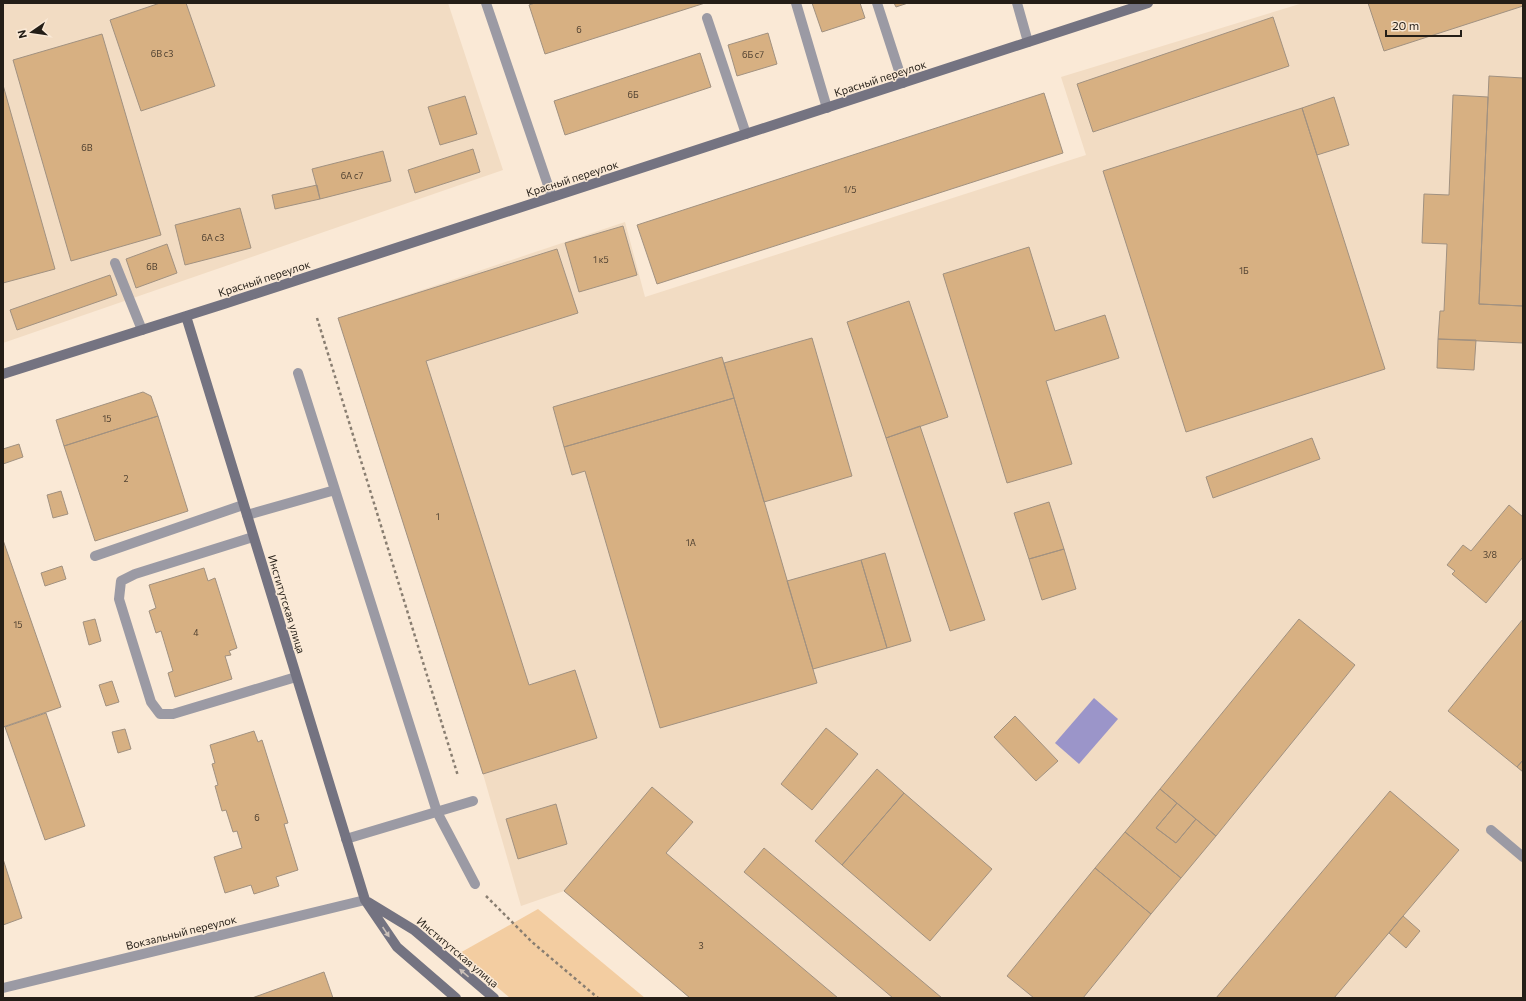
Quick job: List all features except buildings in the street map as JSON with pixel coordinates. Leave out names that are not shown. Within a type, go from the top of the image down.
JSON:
[{"type":"main road","name":"Красный переулок","points":[[3,374],[186,316],[1148,3]]},
{"type":"main road","name":"Институтская улица","points":[[186,316],[365,900],[397,947],[456,998]]},
{"type":"main road","name":"Институтская улица","points":[[365,900],[414,930],[494,998]]},
{"type":"street","points":[[486,3],[552,197]]},
{"type":"street","points":[[796,3],[827,108]]},
{"type":"street","points":[[877,3],[903,83]]},
{"type":"street","points":[[1016,3],[1028,42]]},
{"type":"street","points":[[707,18],[746,134]]},
{"type":"street","points":[[115,263],[142,330]]},
{"type":"street","points":[[298,373],[437,812],[475,884]]},
{"type":"street","points":[[95,556],[245,510],[335,490]]},
{"type":"street","points":[[253,537],[135,574],[121,581],[119,599],[150,702],[160,714],[173,714],[296,677]]},
{"type":"street","points":[[346,839],[473,801]]},
{"type":"street","points":[[1491,830],[1523,857]]},
{"type":"street","name":"Вокзальный переулок","points":[[3,988],[365,900]]},
{"type":"path","points":[[317,318],[458,776]]},
{"type":"path","points":[[475,884],[532,942],[598,998]]},
{"type":"shaded area","points":[[3,3],[448,3],[503,170],[3,343]]},
{"type":"shaded area","points":[[1303,3],[1523,3],[1523,998],[690,998],[564,891],[521,906],[483,774],[338,318],[625,222],[645,297],[1086,155],[1061,77]]},
{"type":"shaded area","points":[[1094,698],[1118,719],[1079,764],[1055,743]]},
{"type":"shaded area","points":[[538,909],[645,998],[510,998],[458,954]]}]
